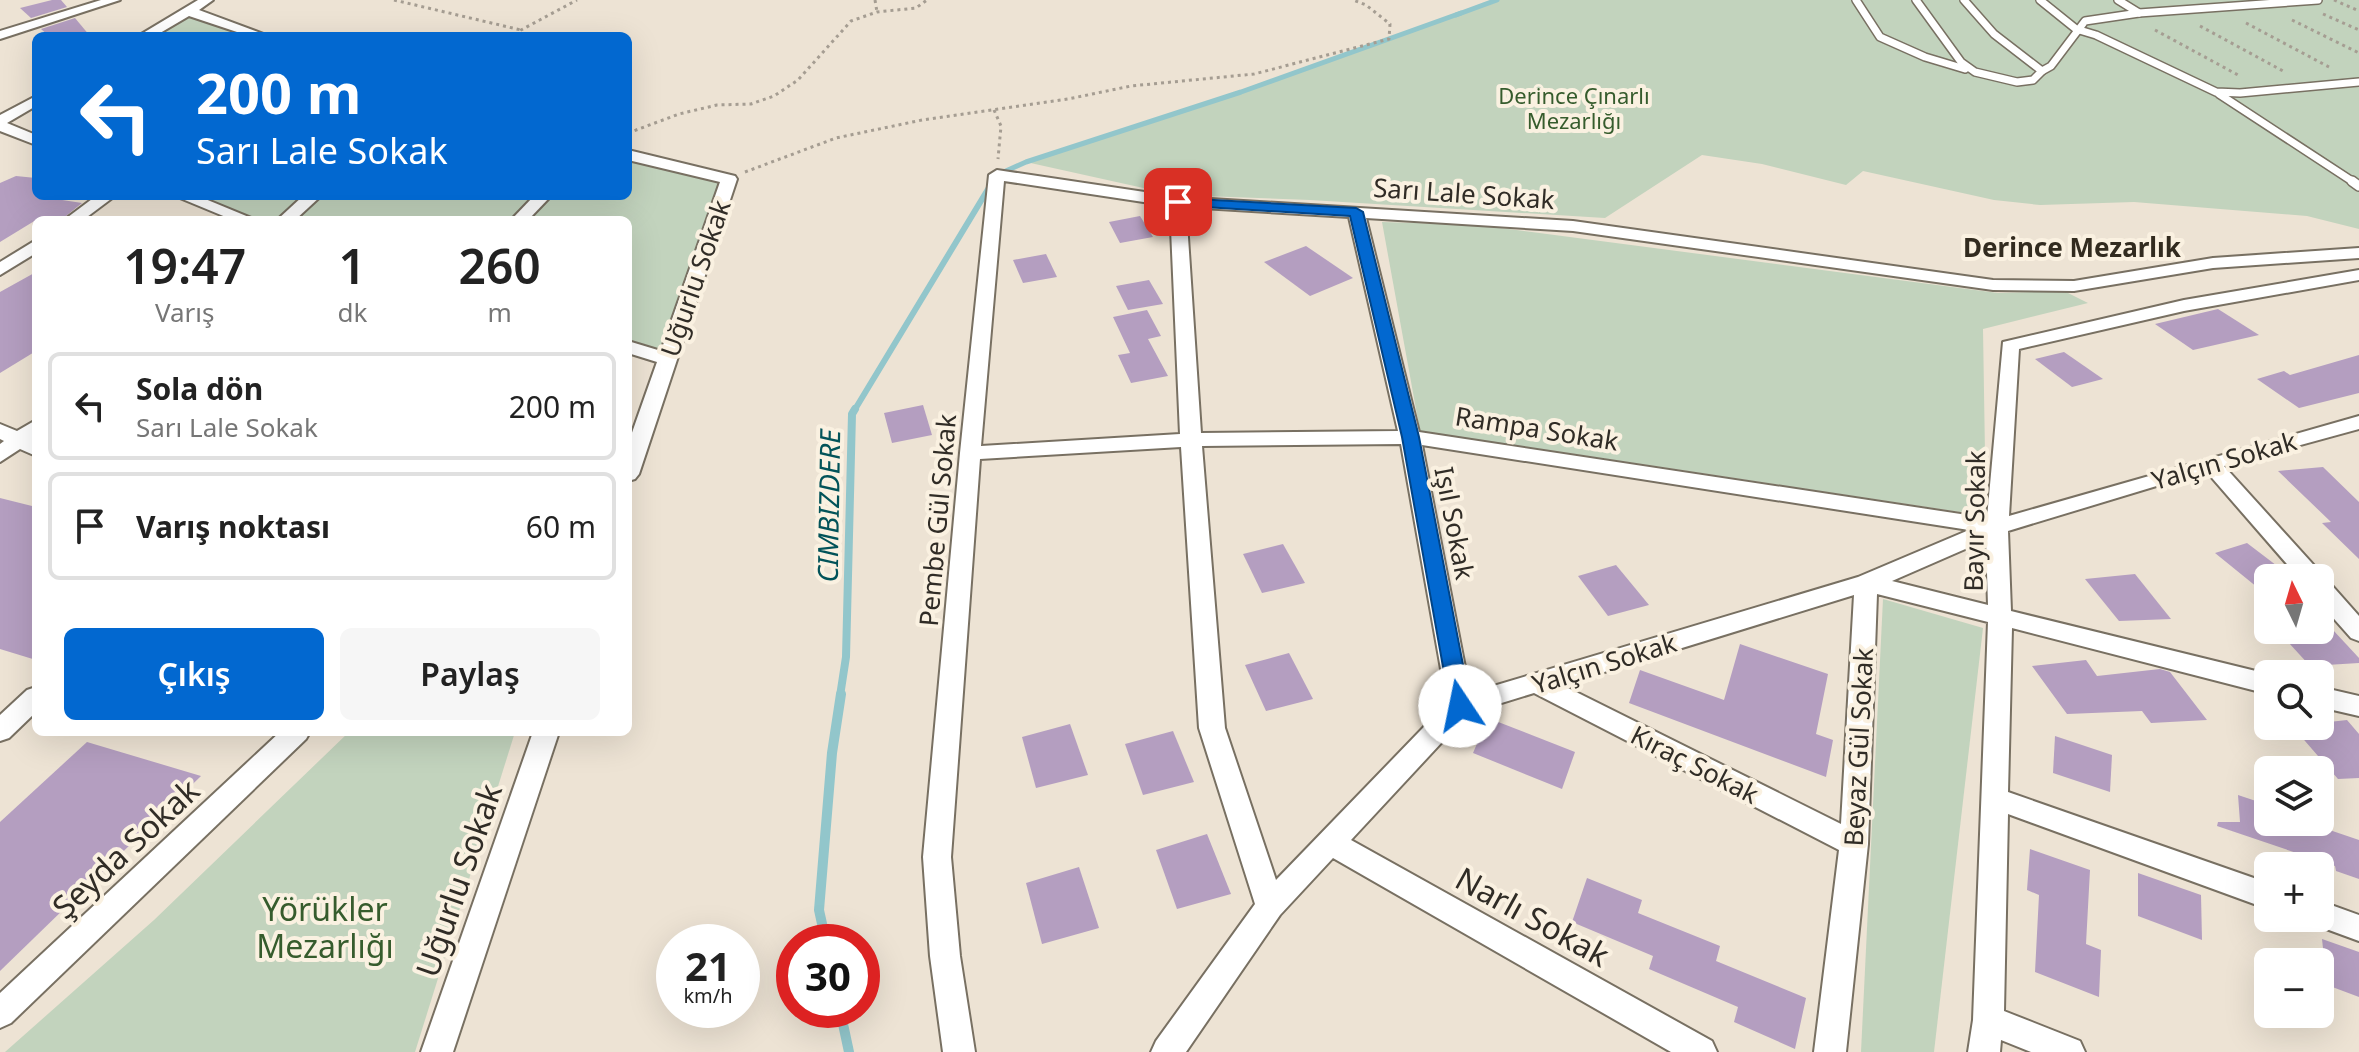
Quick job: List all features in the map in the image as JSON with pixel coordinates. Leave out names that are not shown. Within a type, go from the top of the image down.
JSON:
[{"type":"street","points":[[0,35],[114,0]]},
{"type":"street","points":[[152,32],[207,0]]},
{"type":"street","points":[[188,11],[250,32]]},
{"type":"street","points":[[0,123],[32,103]]},
{"type":"street","points":[[0,123],[32,138]]},
{"type":"street","name":"Uğurlu Sokak","points":[[632,156],[729,179],[632,462]]},
{"type":"street","points":[[997,175],[1178,202],[1212,728],[1270,906]]},
{"type":"street","name":"Pembe Gül Sokak","points":[[959,1052],[945,956],[937,857],[970,453],[997,175]]},
{"type":"street","points":[[78,216],[101,200]]},
{"type":"street","points":[[194,200],[237,216]]},
{"type":"street","points":[[290,216],[308,200]]},
{"type":"street","points":[[523,216],[539,200]]},
{"type":"street","name":"Sarı Lale Sokak","points":[[1178,202],[1573,226],[1993,285],[2074,286],[2213,263],[2359,253]]},
{"type":"street","name":"Işıl Sokak","points":[[1356,212],[1410,437],[1460,706]]},
{"type":"street","points":[[0,270],[32,248]]},
{"type":"street","name":"Bayır Sokak","points":[[1984,1052],[1997,799],[2000,619],[1997,527],[2010,346],[2127,317],[2290,284],[2359,275]]},
{"type":"street","points":[[632,348],[667,359]]},
{"type":"street","name":"Yalçın Sokak","points":[[1997,527],[2359,422]]},
{"type":"street","name":"Rampa Sokak","points":[[970,453],[1191,440],[1410,437],[1997,527]]},
{"type":"street","points":[[0,455],[18,440]]},
{"type":"street","points":[[2210,463],[2300,564]]},
{"type":"street","points":[[1866,583],[1997,527]]},
{"type":"street","points":[[1866,583],[2254,681]]},
{"type":"street","name":"Yalçın Sokak","points":[[1167,1052],[1270,906],[1460,706],[1866,583]]},
{"type":"street","name":"Beyaz Gül Sokak","points":[[1830,1052],[1854,844],[1866,583]]},
{"type":"street","points":[[2334,603],[2359,632]]},
{"type":"street","name":"Kıraç Sokak","points":[[1536,683],[1854,844]]},
{"type":"street","points":[[2334,700],[2359,706]]},
{"type":"street","points":[[0,731],[32,701]]},
{"type":"street","name":"Şeyda Sokak","points":[[0,1013],[293,736]]},
{"type":"street","name":"Uğurlu Sokak","points":[[437,1052],[545,736]]},
{"type":"street","points":[[1997,799],[2254,891]]},
{"type":"street","name":"Narlı Sokak","points":[[1330,842],[1701,1052]]},
{"type":"street","points":[[2334,919],[2359,928]]},
{"type":"street","points":[[1988,1020],[2069,1052]]},
{"type":"lane","points":[[1856,0],[1872,28],[1893,45],[1975,72],[2017,82],[2033,80],[2051,66],[2085,21],[2218,5],[2318,0]]},
{"type":"lane","points":[[1916,0],[1961,62],[1975,72]]},
{"type":"lane","points":[[1964,0],[1994,34],[2042,71]]},
{"type":"lane","points":[[2040,0],[2076,29],[2216,92],[2359,186]]},
{"type":"lane","points":[[2118,0],[2139,13]]},
{"type":"lane","points":[[2216,92],[2267,91],[2358,82]]},
{"type":"path","points":[[394,0],[521,30],[577,0]]},
{"type":"path","points":[[875,0],[877,12]]},
{"type":"path","points":[[632,132],[679,114],[717,105],[751,104],[774,96],[798,80],[851,21],[877,12],[916,8],[927,0]]},
{"type":"path","points":[[729,179],[836,138],[1131,86],[1254,74],[1389,39],[1390,24],[1366,5],[1353,0]]},
{"type":"path","points":[[2333,0],[2359,11]]},
{"type":"path","points":[[2259,4],[2359,53]]},
{"type":"path","points":[[2218,5],[2358,82]]},
{"type":"path","points":[[2171,10],[2312,86]]},
{"type":"path","points":[[2126,14],[2267,91]]},
{"type":"path","points":[[994,110],[1001,126],[997,175]]},
{"type":"green space","name":"Derince Çınarlı Mezarlığı","points":[[1497,0],[2359,0],[2359,229],[2307,216],[2134,202],[2040,205],[1994,200],[1863,171],[1846,185],[1762,164],[1702,155],[1605,218],[1175,195],[1026,162],[1241,92]]},
{"type":"green space","points":[[188,11],[250,32],[152,32]]},
{"type":"green space","points":[[632,156],[729,179],[667,359],[632,348],[632,216],[237,216],[194,200],[632,200]]},
{"type":"green space","points":[[1382,222],[1478,225],[1998,293],[2064,291],[2088,303],[1983,329],[1986,516],[1420,431]]},
{"type":"green space","points":[[1883,599],[1983,628],[1934,1052],[1861,1052]]},
{"type":"green space","name":"Yörükler Mezarlığı","points":[[345,736],[514,736],[415,1052],[5,1052],[154,920]]},
{"type":"building","points":[[61,0],[67,7],[31,18],[20,8]]},
{"type":"building","points":[[75,18],[87,32],[44,32],[41,29]]},
{"type":"building","points":[[16,176],[32,178],[32,200],[82,203],[66,216],[32,216],[32,222],[0,242],[0,183]]},
{"type":"building","points":[[1140,216],[1153,237],[1120,243],[1109,222]]},
{"type":"building","points":[[1306,246],[1353,278],[1310,296],[1264,262]]},
{"type":"building","points":[[1046,254],[1057,277],[1023,283],[1013,260]]},
{"type":"building","points":[[32,274],[32,353],[0,373],[0,292]]},
{"type":"building","points":[[1149,280],[1163,304],[1128,310],[1116,286]]},
{"type":"building","points":[[2218,309],[2259,335],[2193,350],[2155,324]]},
{"type":"building","points":[[1147,310],[1161,336],[1148,339],[1168,376],[1131,383],[1118,355],[1130,353],[1113,317]]},
{"type":"building","points":[[2064,352],[2103,379],[2072,387],[2035,359]]},
{"type":"building","points":[[2359,355],[2359,393],[2299,408],[2257,379],[2284,371],[2290,375]]},
{"type":"building","points":[[923,405],[932,435],[892,443],[884,413]]},
{"type":"building","points":[[2323,467],[2359,502],[2359,559],[2322,523],[2331,522],[2278,471]]},
{"type":"building","points":[[0,498],[32,506],[32,659],[0,649]]},
{"type":"building","points":[[2247,543],[2275,564],[2254,564],[2254,585],[2215,553]]},
{"type":"building","points":[[1283,544],[1305,583],[1262,593],[1243,554]]},
{"type":"building","points":[[1616,565],[1649,605],[1608,616],[1578,576]]},
{"type":"building","points":[[2135,574],[2171,619],[2119,621],[2085,579]]},
{"type":"building","points":[[2334,631],[2359,658],[2359,663],[2334,665],[2334,660],[2304,660],[2290,644],[2334,644]]},
{"type":"building","points":[[1740,644],[1828,674],[1816,734],[1833,740],[1826,777],[1629,703],[1640,670],[1724,700]]},
{"type":"building","points":[[1289,653],[1313,699],[1266,711],[1245,665]]},
{"type":"building","points":[[2086,660],[2097,676],[2160,669],[2170,672],[2207,720],[2151,723],[2142,711],[2067,714],[2032,666]]},
{"type":"building","points":[[1488,718],[1575,752],[1562,789],[1473,753]]},
{"type":"building","points":[[2347,720],[2359,734],[2359,778],[2338,779],[2334,774],[2334,756],[2318,756],[2304,740],[2334,740],[2334,721]]},
{"type":"building","points":[[1070,724],[1088,775],[1036,788],[1022,737]]},
{"type":"building","points":[[1173,731],[1194,782],[1143,795],[1125,744]]},
{"type":"building","points":[[2055,736],[2112,755],[2110,792],[2053,773]]},
{"type":"building","points":[[87,742],[201,776],[0,971],[0,822]]},
{"type":"building","points":[[2238,795],[2254,800],[2254,836],[2334,836],[2334,832],[2359,840],[2359,879],[2336,871],[2334,852],[2294,852],[2217,826],[2218,822],[2240,822]]},
{"type":"building","points":[[1207,834],[1231,894],[1177,909],[1156,850]]},
{"type":"building","points":[[2030,849],[2090,870],[2086,944],[2101,950],[2099,997],[2035,972],[2039,895],[2027,890]]},
{"type":"building","points":[[1079,867],[1099,928],[1042,944],[1026,883]]},
{"type":"building","points":[[2138,873],[2201,895],[2202,940],[2138,916]]},
{"type":"building","points":[[1587,878],[1642,900],[1638,913],[1720,946],[1716,961],[1806,998],[1795,1049],[1734,1022],[1738,1007],[1649,969],[1653,956],[1572,922]]},
{"type":"building","points":[[2322,939],[2359,952],[2359,997],[2334,988],[2334,948],[2323,948]]},
{"type":"waterway","name":"CIMBIZDERE","points":[[1456,15],[1497,0]]},
{"type":"waterway","name":"CIMBIZDERE","points":[[992,183],[997,175],[1026,162],[1241,92],[1461,13]]},
{"type":"waterway","name":"CIMBIZDERE","points":[[854,411],[993,181]]},
{"type":"waterway","name":"CIMBIZDERE","points":[[840,696],[846,657],[852,414],[855,409]]},
{"type":"waterway","name":"CIMBIZDERE","points":[[822,924],[819,910],[832,753],[841,694]]},
{"type":"waterway","name":"CIMBIZDERE","points":[[844,1028],[849,1052]]},
{"type":"district","name":"Derince Mezarlık","points":[[2072,247]]},
{"type":"route","points":[[1178,202],[1356,212],[1410,437],[1460,706]]}]
